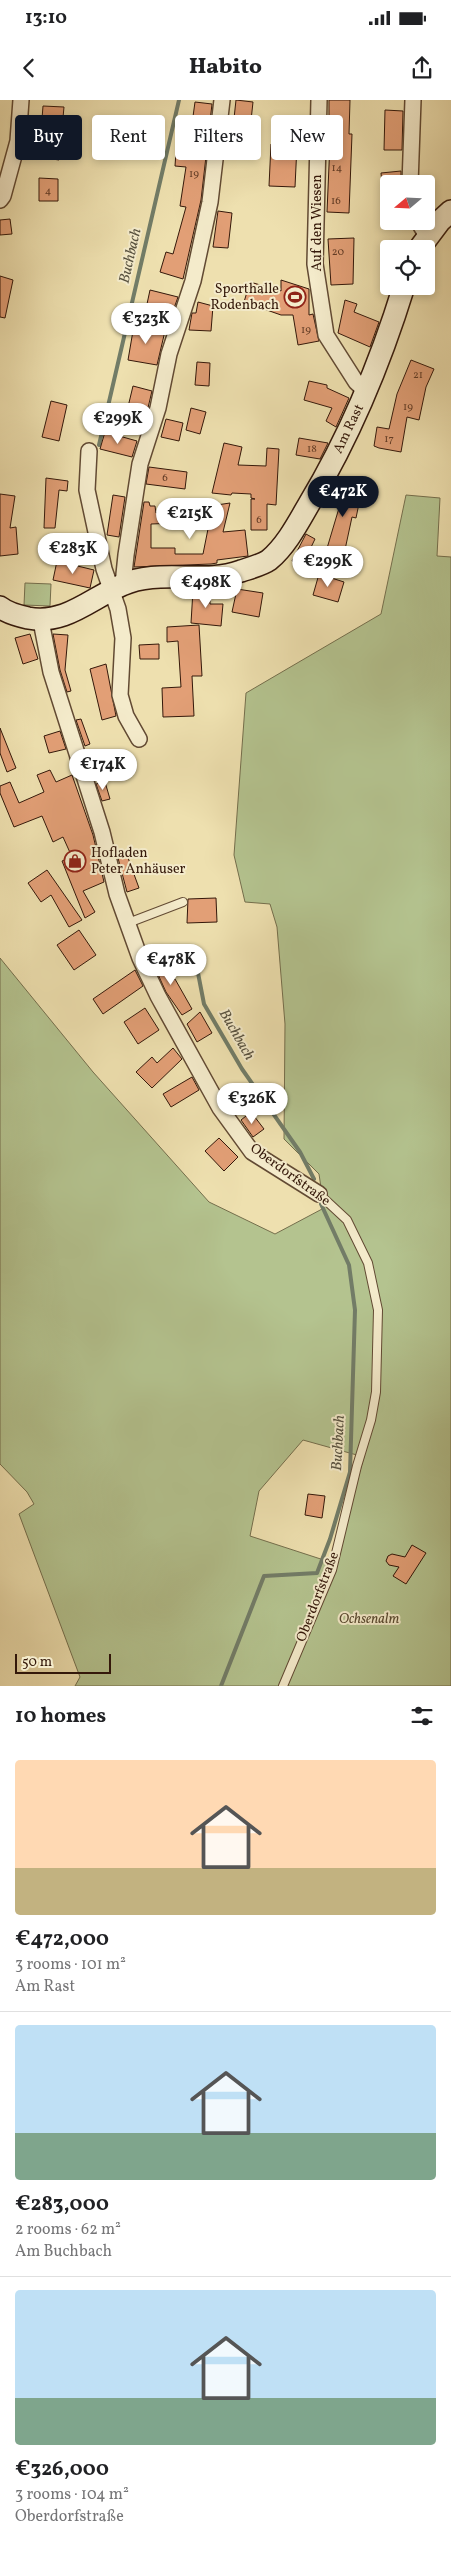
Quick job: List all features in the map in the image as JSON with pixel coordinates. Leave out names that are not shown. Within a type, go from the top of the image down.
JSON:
[{"type":"street","points":[[0,200],[3,196],[18,142],[21,100]]},
{"type":"street","points":[[0,607],[22,617],[41,620],[80,609],[117,587],[126,555],[140,464],[158,408],[169,354],[193,281],[210,202],[222,100]]},
{"type":"street","name":"Auf den Wiesen","points":[[319,100],[316,264],[326,335],[356,382],[367,392]]},
{"type":"street","points":[[410,175],[413,100]]},
{"type":"street","points":[[421,235],[451,211]]},
{"type":"street","name":"Am Rast","points":[[117,587],[150,579],[208,578],[239,572],[269,560],[292,532],[314,496],[357,416],[382,354],[401,295]]},
{"type":"street","points":[[89,451],[87,490],[117,587],[118,609],[123,638],[120,695],[126,716],[139,739]]},
{"type":"street","name":"Oberdorfstraße","points":[[41,620],[51,672],[102,832],[117,894],[158,996],[220,1108],[252,1152],[319,1194]]},
{"type":"lane","points":[[128,923],[183,902]]},
{"type":"lane","name":"Oberdorfstraße","points":[[283,1686],[332,1570],[357,1466],[371,1420],[377,1377],[378,1310],[368,1263],[347,1220],[319,1194]]},
{"type":"green space","name":"Ochsenalm","points":[[406,495],[440,498],[437,556],[451,557],[451,1686],[75,1686],[80,1677],[19,1514],[34,1504],[27,1492],[0,1464],[0,958],[93,1072],[209,1202],[275,1234],[324,1208],[319,1174],[284,1139],[285,1024],[277,927],[270,904],[245,902],[234,855],[246,693],[381,614]],"holes":[[[303,1440],[364,1457],[333,1563],[250,1536],[259,1491]]]},
{"type":"green space","points":[[25,583],[51,584],[50,606],[24,605]]},
{"type":"building","points":[[236,100],[253,102],[252,115],[234,115]]},
{"type":"building","points":[[329,100],[350,100],[349,134],[352,134],[349,213],[327,212],[329,160],[343,160],[343,115],[329,115]]},
{"type":"building","points":[[195,102],[212,104],[211,115],[193,115]]},
{"type":"building","points":[[43,106],[64,107],[63,115],[42,115]]},
{"type":"building","points":[[385,110],[403,111],[402,150],[384,150]]},
{"type":"building","points":[[271,144],[271,160],[296,160],[295,187],[269,186]]},
{"type":"building","points":[[175,160],[206,160],[201,200],[183,279],[160,272],[166,252],[173,254],[186,207],[180,206],[186,167],[175,166]]},
{"type":"building","points":[[401,171],[401,175],[381,175],[381,173]]},
{"type":"building","points":[[39,178],[58,179],[58,201],[39,201]]},
{"type":"building","points":[[218,211],[232,213],[228,248],[213,247]]},
{"type":"building","points":[[10,219],[12,234],[0,235],[0,220]]},
{"type":"building","points":[[354,238],[353,284],[331,285],[328,239]]},
{"type":"building","points":[[0,276],[13,280],[5,318],[0,317]]},
{"type":"building","points":[[281,280],[309,289],[309,315],[313,314],[319,341],[298,345],[293,315],[281,315],[244,302],[250,282],[281,291]]},
{"type":"building","points":[[150,290],[178,297],[173,311],[147,304]]},
{"type":"building","points":[[345,300],[357,304],[354,312],[379,322],[370,347],[338,333]]},
{"type":"building","points":[[198,302],[213,306],[211,331],[189,330],[192,313],[196,313]]},
{"type":"building","points":[[134,325],[165,331],[157,365],[128,360]]},
{"type":"building","points":[[411,360],[434,369],[426,387],[419,420],[407,417],[401,452],[379,448],[374,446],[377,427],[389,429],[397,394]]},
{"type":"building","points":[[197,362],[210,363],[209,386],[195,385]]},
{"type":"building","points":[[309,381],[327,385],[327,388],[349,398],[336,427],[326,421],[332,408],[304,400]]},
{"type":"building","points":[[133,386],[152,391],[146,416],[127,411]]},
{"type":"building","points":[[51,401],[67,405],[59,441],[42,437]]},
{"type":"building","points":[[191,408],[206,412],[200,434],[186,430]]},
{"type":"building","points":[[166,419],[183,423],[179,441],[161,437]]},
{"type":"building","points":[[105,432],[137,441],[132,457],[100,449]]},
{"type":"building","points":[[299,438],[328,443],[320,459],[296,455]]},
{"type":"building","points":[[224,443],[242,447],[238,465],[266,466],[267,448],[279,449],[276,505],[267,504],[267,530],[251,530],[251,499],[255,499],[251,498],[251,494],[232,493],[231,495],[212,493]]},
{"type":"building","points":[[149,467],[187,472],[185,489],[146,484]]},
{"type":"building","points":[[46,478],[68,481],[67,491],[59,490],[55,528],[44,528]]},
{"type":"building","points":[[335,484],[362,489],[356,518],[352,517],[343,559],[325,555],[339,508],[331,505]]},
{"type":"building","points":[[0,494],[15,496],[10,528],[16,527],[18,554],[0,556]]},
{"type":"building","points":[[113,495],[125,497],[119,537],[107,535]]},
{"type":"building","points":[[144,502],[149,502],[150,506],[155,506],[156,513],[178,510],[177,523],[151,524],[151,548],[175,548],[175,554],[203,554],[208,529],[204,528],[210,506],[230,503],[223,532],[245,530],[248,556],[217,560],[217,563],[211,564],[134,567]]},
{"type":"building","points":[[306,534],[315,539],[302,566],[292,561]]},
{"type":"building","points":[[57,561],[94,570],[90,588],[53,580]]},
{"type":"building","points":[[319,574],[344,582],[338,602],[313,595]]},
{"type":"building","points":[[210,589],[210,604],[223,604],[221,626],[191,623],[193,590]]},
{"type":"building","points":[[237,589],[263,593],[259,617],[232,612]]},
{"type":"building","points":[[199,625],[202,676],[192,676],[194,716],[163,717],[162,688],[181,687],[178,641],[167,642],[167,627]]},
{"type":"building","points":[[30,634],[38,659],[23,664],[15,638]]},
{"type":"building","points":[[53,634],[68,635],[65,670],[71,691],[67,692],[60,670]]},
{"type":"building","points":[[159,644],[159,659],[140,659],[139,645]]},
{"type":"building","points":[[106,664],[116,716],[102,720],[90,669]]},
{"type":"building","points":[[81,719],[90,744],[85,746],[76,720]]},
{"type":"building","points":[[0,728],[16,768],[7,772],[0,753]]},
{"type":"building","points":[[60,731],[66,749],[49,753],[44,736]]},
{"type":"building","points":[[50,770],[56,782],[72,775],[93,835],[104,882],[83,891],[95,912],[85,918],[62,861],[72,857],[63,837],[53,842],[42,816],[14,827],[0,793],[0,786],[10,782],[19,803],[44,792],[37,775]]},
{"type":"building","points":[[105,782],[110,799],[102,801],[96,784]]},
{"type":"building","points":[[127,855],[139,888],[127,892],[118,858]]},
{"type":"building","points":[[47,870],[82,920],[69,927],[51,895],[41,902],[28,883]]},
{"type":"building","points":[[216,898],[217,922],[187,923],[188,899]]},
{"type":"building","points":[[79,930],[96,955],[74,970],[57,945]]},
{"type":"building","points":[[160,955],[172,980],[175,979],[192,1009],[182,1015],[166,992],[151,959]]},
{"type":"building","points":[[135,970],[143,986],[103,1014],[93,999]]},
{"type":"building","points":[[145,1008],[159,1030],[138,1044],[124,1022]]},
{"type":"building","points":[[200,1012],[212,1033],[197,1042],[187,1024]]},
{"type":"building","points":[[173,1048],[182,1059],[152,1088],[136,1072],[152,1057],[157,1063]]},
{"type":"building","points":[[192,1077],[199,1090],[171,1107],[163,1094]]},
{"type":"building","points":[[251,1112],[264,1129],[253,1137],[241,1120]]},
{"type":"building","points":[[219,1138],[238,1157],[224,1171],[205,1151]]},
{"type":"building","points":[[308,1494],[325,1496],[322,1518],[305,1515]]},
{"type":"building","points":[[412,1545],[426,1553],[406,1584],[393,1576],[399,1567],[389,1565],[386,1561],[388,1556],[392,1554],[405,1557]]},
{"type":"waterway","name":"Buchbach","points":[[99,445],[179,100]]},
{"type":"waterway","name":"Buchbach","points":[[198,973],[204,1004],[242,1069],[300,1152],[314,1179]]},
{"type":"waterway","name":"Buchbach","points":[[221,1686],[264,1576],[317,1573],[330,1539],[350,1472],[355,1310],[349,1265],[321,1204]]},
{"type":"place","name":"Sporthalle Rodenbach","points":[[295,297]]},
{"type":"place","name":"Hofladen Peter Anhäuser","points":[[75,861]]}]
